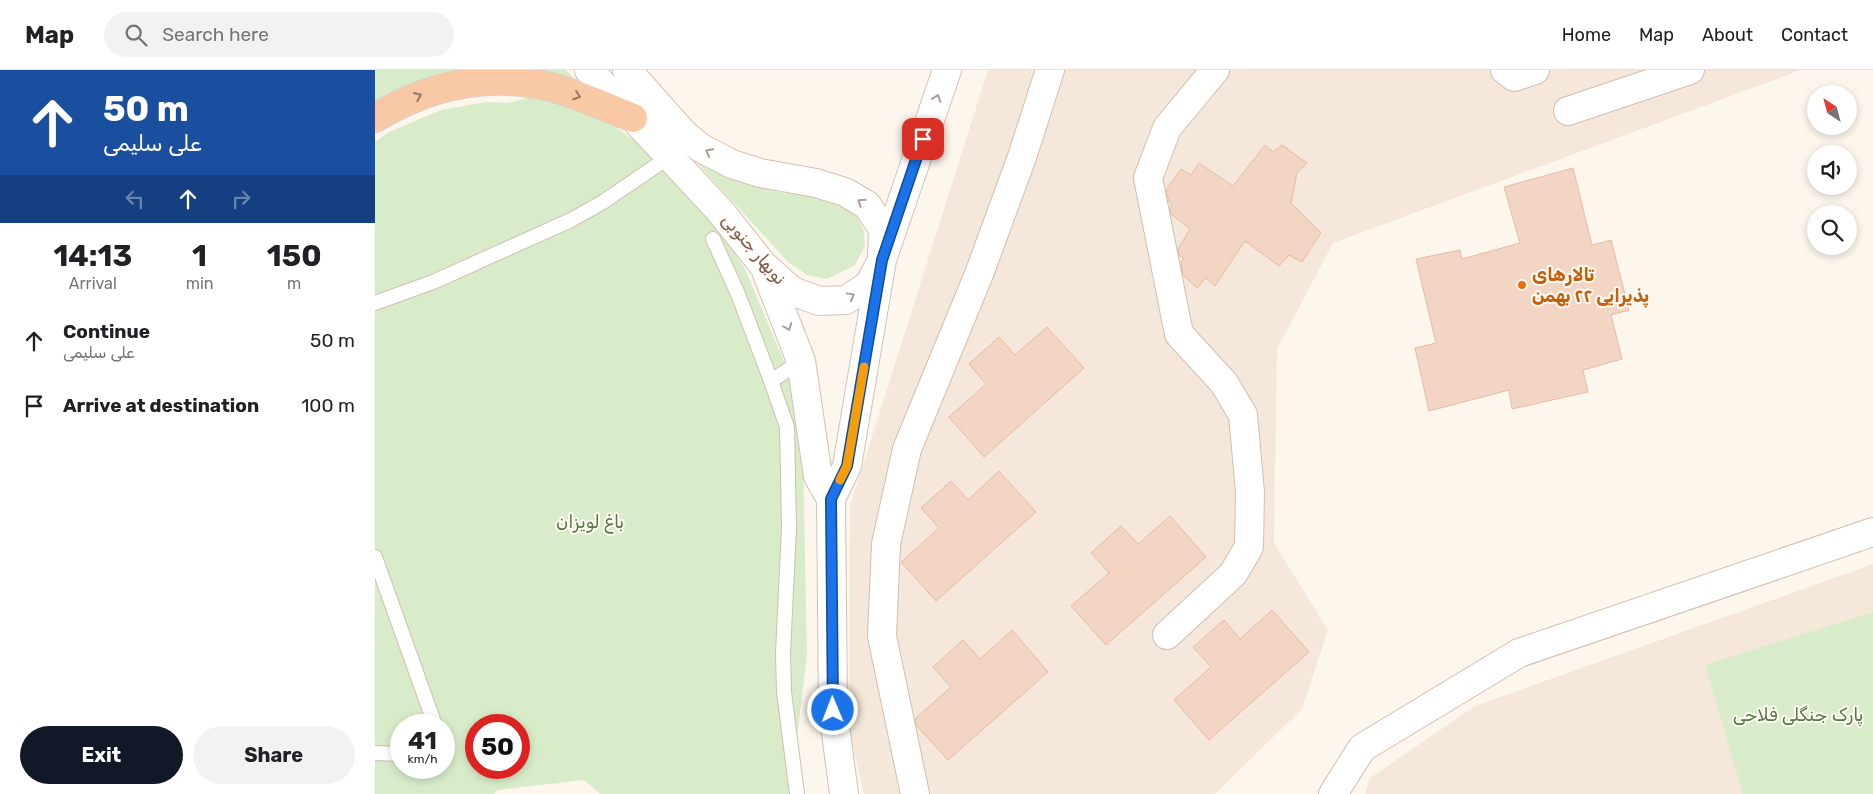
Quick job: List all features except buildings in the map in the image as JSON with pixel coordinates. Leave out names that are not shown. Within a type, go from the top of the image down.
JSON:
[{"type":"highway","points":[[375,118],[399,104],[426,92],[456,84],[489,80],[518,82],[554,88],[633,118]]},
{"type":"street","name":"نوبهار جنوبی","points":[[589,70],[721,212],[763,265],[792,291],[819,301],[846,300],[869,285],[882,260],[883,229],[867,205],[845,192],[816,183],[759,173],[732,164],[701,148],[685,134],[627,70]]},
{"type":"street","points":[[844,794],[833,710],[831,499],[847,466],[882,260],[947,70]]},
{"type":"street","points":[[915,794],[882,636],[886,544],[907,449],[982,265],[1022,157],[1050,70]]},
{"type":"street","points":[[1167,635],[1233,574],[1249,547],[1250,492],[1243,415],[1224,383],[1179,334],[1148,178],[1167,128],[1215,70]]},
{"type":"street","points":[[1505,70],[1514,77],[1535,70]]},
{"type":"street","points":[[1568,111],[1690,70]]},
{"type":"street","points":[[763,265],[801,361],[817,476],[831,499]]},
{"type":"street","points":[[1333,794],[1362,748],[1519,653],[1873,532]]},
{"type":"lane","points":[[375,303],[433,282],[571,220],[603,202],[669,157]]},
{"type":"lane","points":[[713,239],[738,294],[787,427],[789,528],[783,653],[784,692],[797,794]]},
{"type":"lane","points":[[771,381],[801,361]]},
{"type":"lane","points":[[375,557],[431,714]]},
{"type":"lane","points":[[375,753],[390,754]]},
{"type":"shaded area","points":[[988,70],[1801,70],[1333,243],[1277,349],[1274,543],[1328,630],[1302,709],[1215,794],[864,794],[849,729],[850,506]]},
{"type":"shaded area","points":[[1873,564],[1873,794],[1365,794],[1370,778],[1475,706]]},
{"type":"green space","points":[[375,70],[566,70],[581,86],[566,80],[375,108]]},
{"type":"green space","name":"باغ لویزان","points":[[543,93],[605,120],[647,151],[707,216],[727,241],[746,271],[792,381],[803,458],[807,655],[790,794],[600,794],[584,780],[498,790],[494,794],[375,794],[375,142],[389,132],[441,110],[487,102],[509,103]]},
{"type":"green space","points":[[691,156],[754,185],[778,192],[809,195],[841,203],[857,217],[864,231],[865,246],[855,265],[827,279],[807,275],[788,262]]},
{"type":"green space","name":"پارک جنگلی فلاحی","points":[[1873,612],[1873,794],[1743,794],[1705,665]]},
{"type":"slow traffic","points":[[840,480],[847,466],[864,367]]},
{"type":"place","name":"تالارهای پذیرایی ۲۲ بهمن","points":[[1522,285]]},
{"type":"route","points":[[833,710],[831,499],[847,466],[882,260],[923,139]]}]
